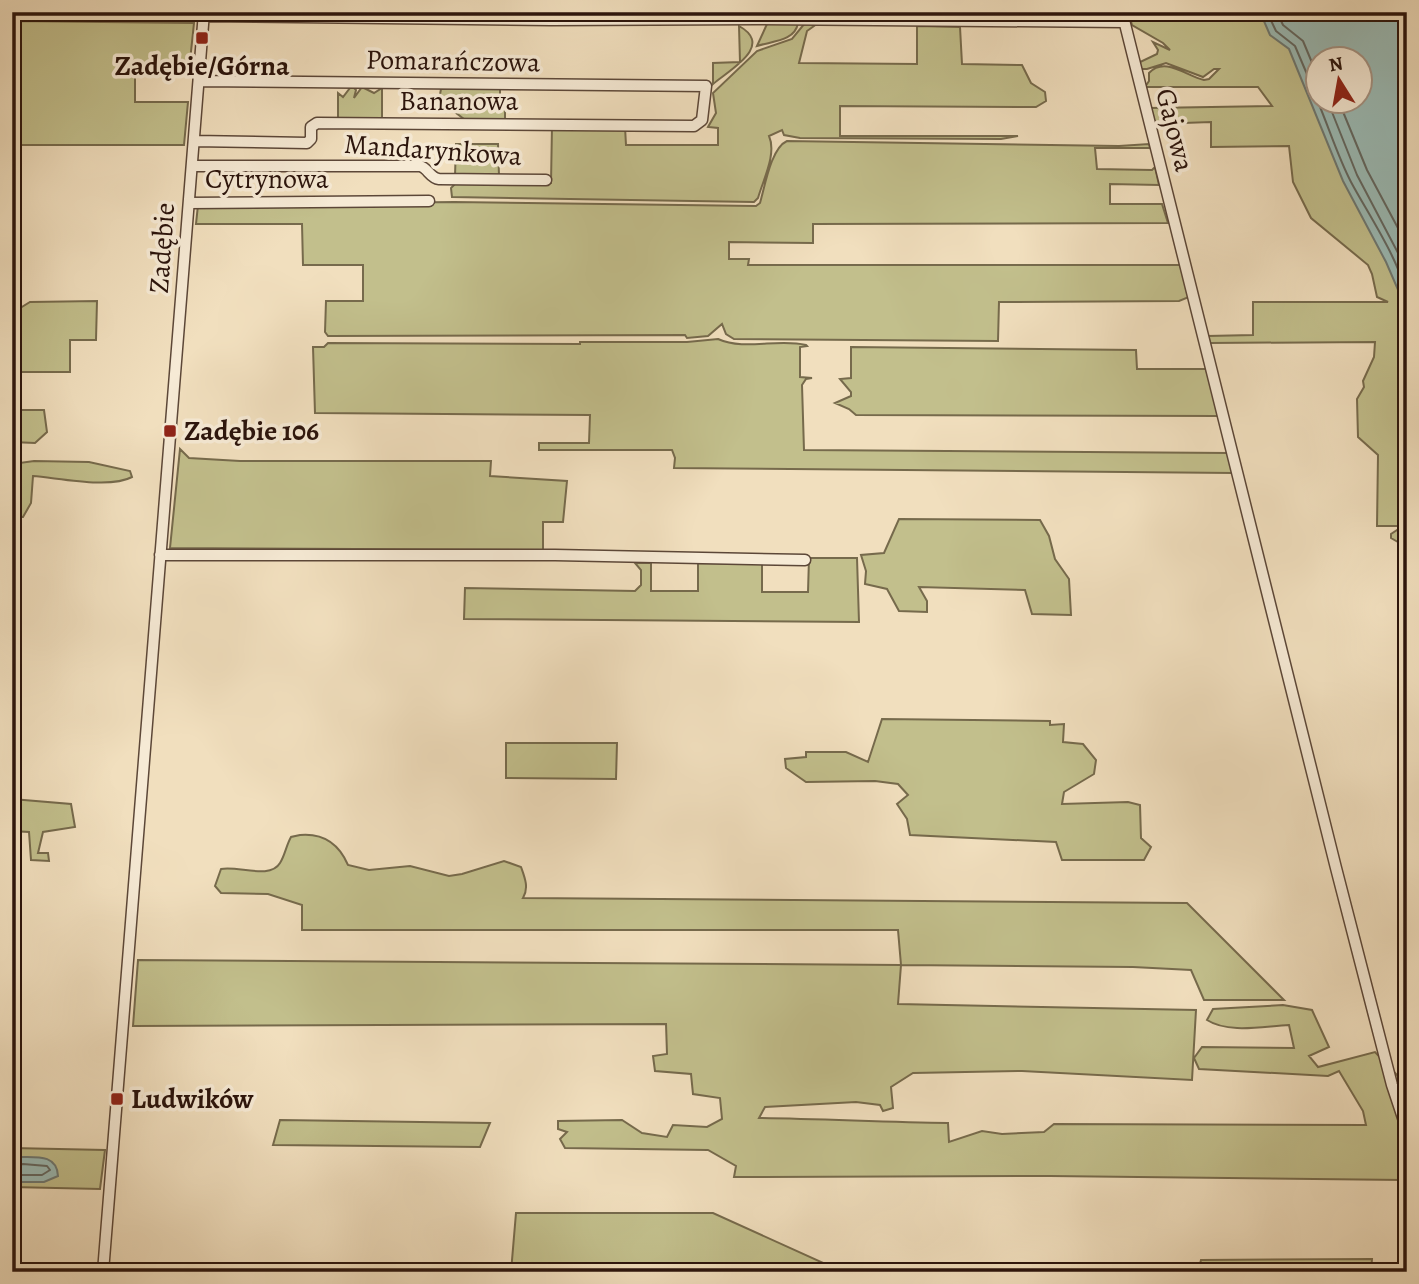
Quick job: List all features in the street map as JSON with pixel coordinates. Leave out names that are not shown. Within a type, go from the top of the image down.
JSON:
[{"type":"street","points":[[204,14],[551,20],[1123,17]]},
{"type":"street","name":"Zadębie","points":[[103,1272],[204,14]]},
{"type":"street","name":"Gajowa","points":[[1123,17],[1346,909],[1392,1085],[1407,1130]]},
{"type":"street","name":"Pomarańczowa","points":[[199,81],[706,86]]},
{"type":"street","name":"Bananowa","points":[[194,141],[307,143],[311,139],[311,127],[317,123],[694,126],[702,120],[706,86]]},
{"type":"street","name":"Mandarynkowa","points":[[192,166],[420,166],[425,168],[431,177],[439,179],[546,180]]},
{"type":"street","name":"Cytrynowa","points":[[189,203],[429,201]]},
{"type":"street","points":[[160,555],[555,555],[805,560]]},
{"type":"street","points":[[103,1272],[110,1272]]},
{"type":"shaded area","points":[[1128,12],[1407,12],[1407,562],[1403,545],[1391,538],[1391,534],[1403,526],[1377,526],[1378,455],[1358,437],[1357,399],[1374,357],[1375,342],[1210,343],[1208,336],[1253,335],[1253,302],[1388,302],[1377,297],[1368,265],[1311,218],[1293,182],[1289,146],[1211,147],[1211,122],[1155,124],[1151,108],[1272,106],[1258,87],[1145,87],[1149,81],[1149,73],[1162,66],[1204,80],[1209,79],[1219,69],[1214,69],[1203,77],[1166,63],[1140,69],[1138,63],[1157,54],[1158,50],[1153,42],[1170,50],[1132,25]]},
{"type":"shaded area","points":[[12,21],[194,23],[190,61],[135,69],[135,102],[188,102],[184,145],[12,145]]},
{"type":"shaded area","points":[[798,23],[788,37],[757,46],[767,24]]},
{"type":"shaded area","points":[[805,23],[812,23],[814,26],[807,31],[799,63],[917,64],[917,26],[960,27],[962,64],[1022,65],[1031,83],[1045,92],[1046,101],[1036,107],[840,106],[840,136],[1018,136],[1001,139],[800,138],[784,135],[782,130],[769,136],[770,159],[758,198],[754,202],[452,197],[451,188],[455,184],[551,183],[552,126],[625,127],[626,145],[718,145],[718,128],[708,127],[716,113],[713,93],[757,51],[792,39]]},
{"type":"shaded area","points":[[739,26],[749,34],[751,49],[738,65],[713,84],[713,63],[740,62]]},
{"type":"shaded area","points":[[500,85],[500,104],[505,104],[505,122],[464,119],[439,100],[441,89]]},
{"type":"shaded area","points":[[362,87],[374,93],[382,88],[382,121],[338,121],[338,93],[343,97],[350,88],[354,88],[354,98]]},
{"type":"shaded area","points":[[787,141],[1119,146],[1149,144],[1150,148],[1095,148],[1097,169],[1152,170],[1155,167],[1159,185],[1110,184],[1110,204],[1162,204],[1168,223],[813,224],[813,243],[729,242],[729,259],[749,259],[748,265],[1180,265],[1189,297],[1179,301],[999,302],[998,341],[734,339],[726,334],[722,324],[708,336],[687,338],[685,335],[328,336],[325,332],[326,301],[363,301],[363,265],[303,265],[302,224],[196,224],[198,205],[454,202],[756,206],[760,203],[773,159],[781,145]]},
{"type":"shaded area","points":[[456,144],[498,144],[499,176],[455,176]]},
{"type":"shaded area","points":[[97,301],[96,340],[70,340],[70,372],[18,372],[15,369],[12,372],[12,308],[17,310],[30,302]]},
{"type":"shaded area","points":[[718,339],[739,344],[795,343],[807,346],[800,347],[800,377],[812,378],[806,379],[802,385],[804,450],[1229,453],[1233,473],[674,468],[672,450],[539,450],[539,443],[589,443],[590,415],[315,413],[313,347],[324,347],[328,343],[580,344]]},
{"type":"shaded area","points":[[851,347],[1136,350],[1137,369],[1206,369],[1219,416],[856,415],[835,403],[851,396],[851,392],[840,379],[851,378]]},
{"type":"shaded area","points":[[12,410],[44,410],[47,432],[35,443],[12,442]]},
{"type":"shaded area","points":[[180,449],[189,458],[240,461],[491,461],[490,476],[567,481],[563,522],[543,522],[543,550],[170,548]]},
{"type":"shaded area","points":[[34,461],[89,462],[130,471],[132,477],[98,482],[33,476],[31,503],[23,517],[12,517],[12,464]]},
{"type":"shaded area","points":[[899,519],[1040,520],[1049,536],[1055,559],[1069,579],[1071,615],[1032,614],[1025,590],[919,587],[927,601],[927,612],[899,611],[887,589],[865,584],[866,571],[861,555],[884,553]]},
{"type":"shaded area","points":[[809,558],[857,558],[859,622],[464,619],[465,588],[635,591],[641,585],[641,570],[635,563],[651,563],[651,591],[698,591],[698,563],[762,564],[762,592],[808,592]]},
{"type":"shaded area","points":[[882,719],[1050,721],[1050,725],[1064,724],[1063,742],[1083,744],[1096,760],[1094,774],[1064,792],[1062,804],[1128,802],[1140,805],[1141,838],[1151,847],[1144,860],[1062,860],[1056,842],[910,835],[907,819],[897,804],[908,795],[898,784],[875,781],[806,782],[786,768],[785,759],[806,757],[806,752],[846,752],[868,762]]},
{"type":"shaded area","points":[[506,743],[617,743],[616,779],[506,778]]},
{"type":"shaded area","points":[[12,799],[71,804],[75,827],[43,832],[38,853],[48,853],[49,861],[31,860],[29,832],[12,831]]},
{"type":"shaded area","points":[[316,836],[329,841],[340,851],[348,865],[369,870],[410,866],[449,876],[504,861],[521,867],[526,887],[523,898],[1187,903],[1284,1000],[1204,1000],[1191,970],[901,965],[898,930],[302,930],[302,905],[268,894],[221,893],[215,886],[221,869],[269,871],[275,868],[282,860],[291,837]]},
{"type":"shaded area","points":[[138,960],[901,965],[898,1004],[1196,1010],[1192,1080],[1022,1071],[913,1073],[891,1087],[893,1108],[883,1111],[880,1105],[856,1102],[765,1107],[759,1118],[948,1123],[949,1142],[982,1131],[1002,1134],[1044,1132],[1054,1124],[1366,1125],[1363,1111],[1339,1071],[1328,1076],[1199,1069],[1194,1058],[1202,1047],[1294,1048],[1289,1025],[1236,1028],[1207,1020],[1213,1009],[1283,1005],[1312,1010],[1329,1047],[1309,1056],[1318,1067],[1375,1052],[1398,1076],[1407,1097],[1407,1178],[734,1177],[736,1166],[708,1150],[565,1148],[560,1139],[567,1132],[558,1129],[558,1121],[622,1120],[642,1133],[667,1137],[673,1125],[707,1127],[722,1119],[720,1098],[693,1094],[691,1074],[655,1071],[653,1056],[667,1054],[666,1024],[133,1026]]},
{"type":"shaded area","points":[[280,1120],[490,1123],[480,1147],[273,1145]]},
{"type":"shaded area","points":[[12,1148],[105,1150],[100,1189],[12,1187]]},
{"type":"shaded area","points":[[516,1213],[713,1213],[843,1272],[511,1272]]},
{"type":"shaded area","points":[[1372,1259],[1371,1272],[1198,1272],[1201,1260]]},
{"type":"water","points":[[1260,12],[1407,12],[1407,355],[1399,292],[1343,181],[1316,116],[1374,116],[1374,46],[1304,46],[1304,86],[1289,49],[1270,35]]},
{"type":"water","points":[[40,1157],[50,1161],[57,1169],[58,1176],[44,1182],[13,1182],[12,1160]]},
{"type":"waterway","points":[[1407,387],[1407,400]]},
{"type":"place","name":"Zadębie/Górna","points":[[202,38]]},
{"type":"place","name":"Zadębie 106","points":[[170,431]]},
{"type":"place","name":"Ludwików","points":[[117,1099]]}]
